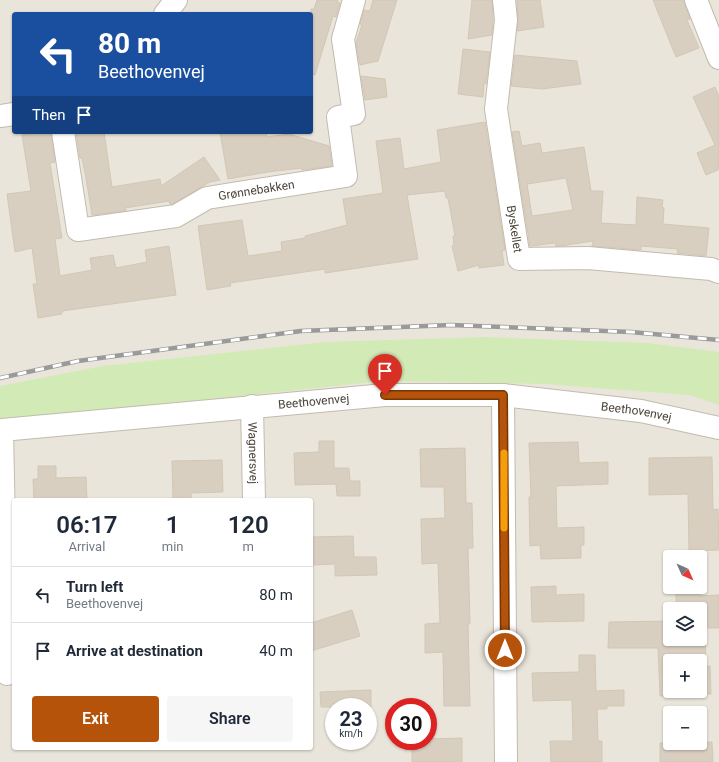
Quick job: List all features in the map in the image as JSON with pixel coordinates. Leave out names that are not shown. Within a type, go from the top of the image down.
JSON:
[{"type":"street","points":[[167,12],[176,0]]},
{"type":"street","name":"Grønnebakken","points":[[63,134],[78,230],[176,216],[207,198],[346,176],[338,117],[354,114],[343,39],[354,0]]},
{"type":"street","name":"Byskellet","points":[[504,0],[506,20],[496,109],[519,259],[588,258],[711,269],[719,272]]},
{"type":"street","points":[[696,0],[719,58]]},
{"type":"street","points":[[0,116],[12,114]]},
{"type":"street","name":"Beethovenvej","points":[[7,674],[2,430],[385,395],[503,395],[641,410],[719,428]]},
{"type":"street","points":[[503,395],[506,762]]},
{"type":"street","name":"Wagnersvej","points":[[252,406],[254,498]]},
{"type":"shaded area","points":[[0,0],[719,0],[719,762],[0,762]]},
{"type":"green space","points":[[484,337],[648,343],[719,352],[719,405],[690,395],[545,384],[382,381],[0,421],[0,386],[103,366],[326,342]]},
{"type":"building","points":[[317,0],[338,0],[337,2],[340,3],[336,17],[333,16],[315,75],[313,74],[313,12],[311,12],[311,9],[314,9]]},
{"type":"building","points":[[373,0],[397,0],[378,61],[360,65],[356,43],[362,25],[360,24],[364,10],[370,11]]},
{"type":"building","points":[[472,0],[492,0],[492,35],[468,39]]},
{"type":"building","points":[[517,0],[540,0],[544,27],[517,31]]},
{"type":"building","points":[[653,0],[683,0],[690,19],[687,20],[699,48],[676,57]]},
{"type":"building","points":[[463,49],[490,52],[483,97],[458,94]]},
{"type":"building","points":[[515,55],[577,61],[581,84],[542,89],[511,86]]},
{"type":"building","points":[[361,76],[385,79],[387,97],[365,100]]},
{"type":"building","points":[[715,87],[719,96],[719,162],[718,170],[706,175],[697,153],[715,145],[693,97]]},
{"type":"building","points":[[485,122],[505,250],[502,251],[504,265],[479,268],[479,265],[458,271],[452,246],[454,245],[453,236],[455,236],[448,198],[446,198],[445,191],[407,195],[418,259],[325,273],[325,269],[230,283],[231,286],[207,290],[198,226],[242,220],[248,256],[282,251],[281,242],[305,238],[305,236],[347,225],[343,199],[383,193],[376,141],[400,138],[404,169],[441,162],[437,130]]},
{"type":"building","points":[[519,131],[522,146],[540,143],[542,153],[584,147],[591,191],[603,191],[601,223],[636,225],[637,197],[663,200],[663,224],[709,228],[706,256],[677,253],[678,249],[641,246],[641,250],[592,246],[593,241],[560,246],[556,246],[555,243],[530,246],[512,132]],"holes":[[[566,178],[573,210],[532,216],[527,184]]]},
{"type":"building","points":[[51,134],[55,162],[50,163],[62,238],[55,239],[60,276],[92,270],[90,258],[113,255],[116,268],[147,262],[145,250],[169,246],[176,295],[62,311],[62,314],[38,318],[33,284],[37,284],[32,248],[15,252],[7,194],[31,191],[22,135]]},
{"type":"building","points":[[76,134],[104,134],[112,187],[160,179],[161,186],[204,157],[220,180],[210,182],[172,204],[170,204],[169,201],[125,208],[126,211],[92,215],[82,158],[80,158]]},
{"type":"building","points":[[220,134],[266,134],[267,137],[289,134],[329,146],[332,166],[268,172],[228,179]]},
{"type":"building","points":[[319,441],[334,441],[334,468],[349,468],[350,481],[360,481],[360,496],[337,496],[336,484],[295,485],[294,453],[319,452]]},
{"type":"building","points":[[578,442],[579,463],[608,462],[608,484],[556,486],[557,528],[584,527],[584,545],[581,545],[581,558],[541,559],[540,545],[530,546],[529,497],[531,497],[529,443]]},
{"type":"building","points":[[465,448],[466,503],[472,503],[473,548],[468,548],[470,706],[444,706],[443,652],[425,653],[425,624],[440,623],[438,563],[422,564],[421,519],[445,518],[444,487],[421,487],[420,449]]},
{"type":"building","points":[[712,457],[713,510],[718,509],[719,550],[689,550],[688,494],[649,495],[649,458]]},
{"type":"building","points":[[222,460],[223,492],[191,493],[191,498],[173,498],[172,461]]},
{"type":"building","points":[[38,466],[56,466],[56,478],[86,477],[87,498],[34,498],[33,479],[38,479]]},
{"type":"building","points":[[353,536],[354,557],[376,557],[377,575],[335,576],[335,564],[313,565],[313,537]]},
{"type":"building","points":[[556,586],[556,595],[584,594],[584,621],[532,622],[531,587]]},
{"type":"building","points":[[676,594],[700,594],[700,596],[719,595],[719,628],[707,628],[707,602],[676,602]]},
{"type":"building","points":[[352,610],[360,636],[313,650],[313,622]]},
{"type":"building","points":[[663,621],[663,646],[705,646],[706,654],[663,654],[663,696],[660,696],[658,648],[608,648],[609,622]]},
{"type":"building","points":[[579,655],[595,655],[596,691],[624,690],[624,706],[607,706],[607,709],[597,709],[598,741],[602,741],[602,762],[551,762],[550,741],[573,741],[572,700],[533,701],[532,673],[579,672]]},
{"type":"building","points":[[707,666],[710,666],[711,694],[707,694]]},
{"type":"building","points":[[371,690],[371,698],[325,698],[325,707],[321,707],[320,692]]},
{"type":"building","points":[[462,738],[462,762],[412,762],[412,750],[437,750],[437,739]]},
{"type":"building","points":[[707,742],[712,742],[713,762],[660,762],[660,743],[663,743],[663,750],[707,750]]},
{"type":"railway","points":[[0,378],[78,361],[301,331],[451,325],[631,332],[719,340]]},
{"type":"slow traffic","points":[[504,453],[504,528]]},
{"type":"route","points":[[385,395],[503,395],[505,650]]}]
